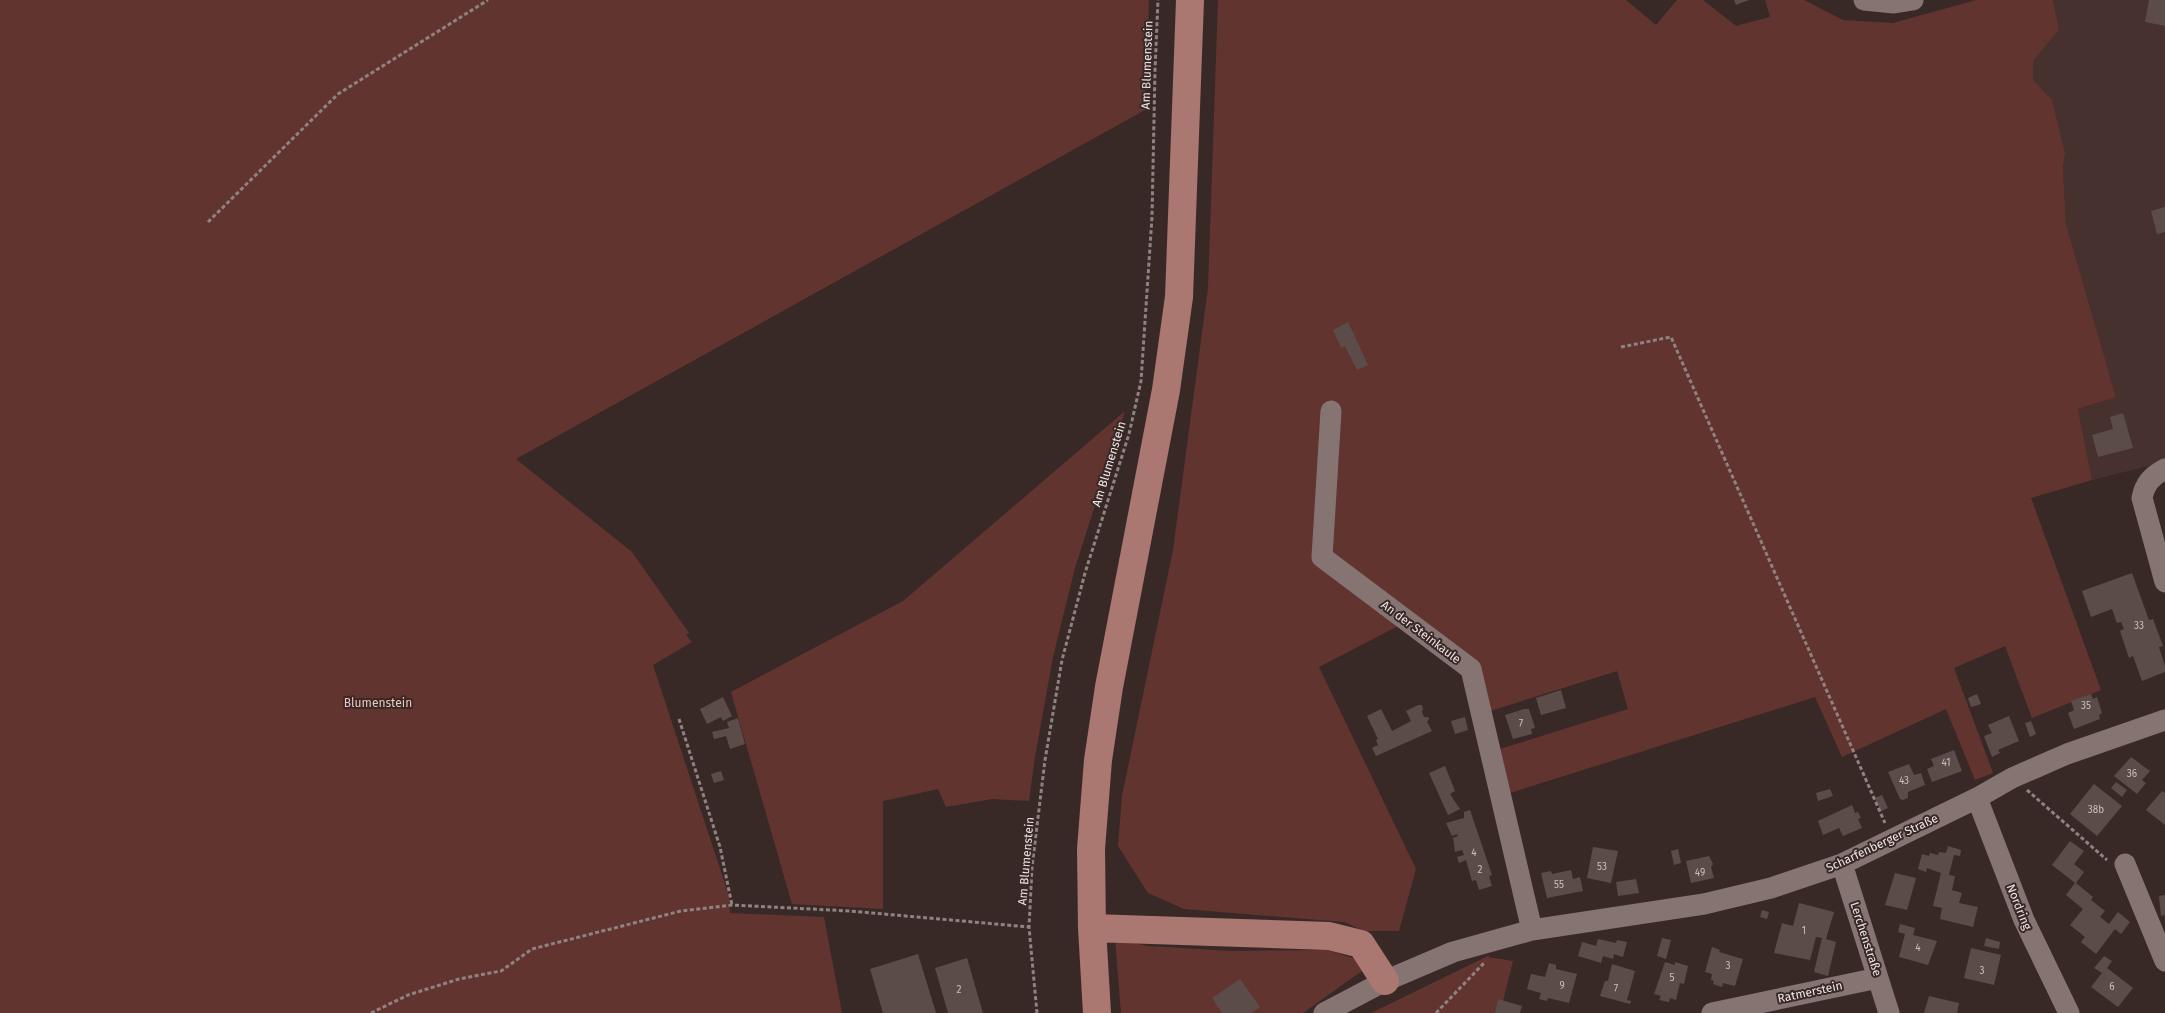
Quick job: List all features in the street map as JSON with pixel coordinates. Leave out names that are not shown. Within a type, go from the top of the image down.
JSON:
[{"type":"main road","points":[[1097,1013],[1092,928],[1091,849],[1098,760],[1113,668],[1166,390],[1179,297],[1190,0]]},
{"type":"main road","points":[[1092,928],[1329,936],[1361,944],[1384,981]]},
{"type":"street","points":[[1864,0],[1894,3],[1913,0]]},
{"type":"street","name":"An der Steinkaule","points":[[1331,411],[1322,557],[1471,669],[1532,930]]},
{"type":"street","points":[[2165,469],[2150,479],[2142,498],[2165,582]]},
{"type":"street","name":"Scharfenberger Straße","points":[[1324,1013],[1384,981],[1453,952],[1532,930],[1704,904],[1771,888],[1842,864],[1977,798],[2012,778],[2067,754],[2165,720]]},
{"type":"street","name":"Nordring","points":[[1977,798],[2024,920],[2069,1013]]},
{"type":"street","name":"Lerchenstraße","points":[[1842,864],[1889,1013]]},
{"type":"street","points":[[2124,864],[2165,961]]},
{"type":"street","name":"Ratmerstein","points":[[1712,1013],[1878,978]]},
{"type":"path","points":[[208,222],[338,94],[488,0]]},
{"type":"path","name":"Am Blumenstein","points":[[1037,1013],[1029,927],[1032,867],[1043,780],[1062,660],[1084,573],[1129,434],[1141,381],[1152,217],[1154,70],[1158,0]]},
{"type":"path","points":[[1621,347],[1671,337],[1892,840]]},
{"type":"path","points":[[679,719],[720,847],[732,905]]},
{"type":"path","points":[[2012,778],[2107,860],[2124,864]]},
{"type":"path","points":[[371,1013],[408,995],[459,979],[501,971],[532,949],[681,911],[732,905],[850,911],[1029,927]]},
{"type":"path","points":[[1436,1013],[1478,971],[1506,938]]},
{"type":"shaded area","points":[[2053,0],[2165,0],[2165,462],[2092,480],[2078,409],[2116,397],[2066,224],[2063,168],[2065,153],[2052,101],[2033,80],[2033,61],[2059,30]]},
{"type":"green space","name":"Blumenstein","points":[[0,0],[1149,0],[1145,110],[516,459],[632,552],[689,633],[686,635],[692,642],[653,665],[729,896],[730,913],[824,917],[842,1013],[0,1013]]},
{"type":"green space","points":[[1218,0],[1626,0],[1656,25],[1677,0],[1703,0],[1736,26],[1770,17],[1765,0],[1804,0],[1843,20],[1893,23],[1976,0],[2053,0],[2059,30],[2033,61],[2033,80],[2052,100],[2065,153],[2063,168],[2066,224],[2116,397],[2078,409],[2092,480],[2031,498],[2101,690],[2032,718],[2005,646],[1954,668],[1993,773],[1975,780],[1946,709],[1842,757],[1815,697],[1510,793],[1500,749],[1628,709],[1617,671],[1490,711],[1477,665],[1400,625],[1319,667],[1416,869],[1399,931],[1364,931],[1344,922],[1184,909],[1148,893],[1118,846],[1122,796],[1173,550],[1208,288]]},
{"type":"green space","points":[[1125,411],[1075,568],[1053,657],[1029,801],[992,799],[946,807],[938,789],[883,801],[883,909],[792,904],[731,692],[903,601]]},
{"type":"green space","points":[[1115,939],[1148,946],[1232,951],[1327,950],[1353,958],[1362,971],[1303,1013],[1121,1013]]},
{"type":"green space","points":[[1490,955],[1488,957],[1513,961],[1500,1013],[1371,1013]]},
{"type":"building","points":[[1734,0],[1749,0],[1736,5]]},
{"type":"building","points":[[2149,0],[2165,0],[2165,26],[2145,22]]},
{"type":"building","points":[[2165,207],[2165,232],[2157,234],[2151,211]]},
{"type":"building","points":[[1348,322],[1368,365],[1357,370],[1345,346],[1341,348],[1333,330]]},
{"type":"building","points":[[2123,413],[2133,448],[2098,457],[2092,435],[2113,429],[2110,417]]},
{"type":"building","points":[[2132,573],[2149,620],[2153,619],[2163,646],[2159,647],[2165,666],[2165,672],[2142,681],[2133,656],[2129,658],[2120,631],[2124,629],[2121,622],[2117,623],[2112,609],[2091,617],[2082,591]]},
{"type":"building","points":[[1561,690],[1566,708],[1541,715],[1536,698]]},
{"type":"building","points":[[1977,694],[1981,704],[1971,707],[1968,698]]},
{"type":"building","points":[[2091,694],[2093,699],[2097,697],[2102,713],[2099,715],[2100,719],[2074,729],[2068,713],[2074,710],[2071,701]]},
{"type":"building","points":[[723,697],[732,716],[723,721],[721,717],[707,724],[700,709]]},
{"type":"building","points":[[1422,705],[1422,712],[1424,717],[1428,717],[1427,722],[1432,731],[1376,756],[1372,748],[1378,745],[1376,740],[1378,739],[1367,716],[1381,709],[1392,731],[1411,721],[1406,711]]},
{"type":"building","points":[[1529,709],[1535,728],[1531,729],[1532,734],[1513,739],[1505,715]]},
{"type":"building","points":[[2009,716],[2019,741],[1998,750],[2000,753],[1992,757],[1984,736],[1992,733],[1988,725]]},
{"type":"building","points":[[1465,717],[1468,730],[1455,734],[1451,721]]},
{"type":"building","points":[[738,718],[745,744],[730,749],[726,736],[714,739],[712,732],[729,728],[727,722]]},
{"type":"building","points":[[2031,721],[2036,734],[2030,737],[2025,723]]},
{"type":"building","points":[[1954,750],[1962,771],[1932,782],[1927,769],[1934,766],[1931,759]]},
{"type":"building","points":[[2131,757],[2150,771],[2142,780],[2146,783],[2137,794],[2114,776]]},
{"type":"building","points":[[1909,764],[1914,775],[1921,773],[1925,785],[1908,792],[1908,798],[1903,800],[1900,799],[1888,772]]},
{"type":"building","points":[[1445,766],[1455,791],[1450,794],[1460,809],[1448,815],[1429,773]]},
{"type":"building","points":[[721,771],[724,780],[714,783],[711,774]]},
{"type":"building","points":[[2116,782],[2127,790],[2122,797],[2111,788]]},
{"type":"building","points":[[2094,784],[2122,806],[2097,836],[2070,814]]},
{"type":"building","points":[[1830,789],[1833,796],[1818,801],[1816,793]]},
{"type":"building","points":[[2162,791],[2165,793],[2165,825],[2146,810]]},
{"type":"building","points":[[1882,795],[1888,808],[1881,811],[1875,798]]},
{"type":"building","points":[[1852,805],[1855,813],[1858,812],[1861,818],[1858,819],[1862,828],[1843,836],[1839,828],[1823,835],[1818,821]]},
{"type":"building","points":[[1470,810],[1492,875],[1489,876],[1492,886],[1479,890],[1476,880],[1472,881],[1466,860],[1459,863],[1457,857],[1464,855],[1462,850],[1455,852],[1453,838],[1458,836],[1457,834],[1452,836],[1446,823],[1464,818],[1464,812]]},
{"type":"building","points":[[2070,841],[2084,851],[2074,864],[2084,872],[2076,883],[2093,897],[2091,900],[2105,911],[2100,917],[2109,924],[2118,912],[2130,922],[2121,934],[2115,929],[2096,954],[2081,942],[2085,937],[2070,925],[2083,909],[2066,895],[2075,883],[2052,865]]},
{"type":"building","points":[[1948,846],[1961,850],[1960,856],[1954,855],[1949,875],[1955,876],[1952,890],[1962,893],[1959,903],[1978,907],[1973,927],[1940,919],[1942,908],[1933,906],[1941,873],[1927,868],[1926,872],[1918,869],[1922,854],[1929,856],[1930,853],[1938,855],[1939,852],[1946,853]]},
{"type":"building","points":[[1593,847],[1618,851],[1611,883],[1587,878]]},
{"type":"building","points":[[1678,849],[1681,863],[1674,865],[1671,851]]},
{"type":"building","points":[[1709,856],[1713,864],[1711,867],[1714,878],[1691,883],[1686,861]]},
{"type":"building","points":[[1571,870],[1573,879],[1580,877],[1583,891],[1547,898],[1541,873],[1551,871],[1552,874]]},
{"type":"building","points":[[1895,873],[1916,878],[1907,910],[1885,905]]},
{"type":"building","points":[[1636,879],[1639,893],[1618,896],[1616,882]]},
{"type":"building","points":[[2165,895],[2165,915],[2161,916],[2159,896]]},
{"type":"building","points":[[1799,903],[1834,912],[1826,939],[1836,942],[1828,976],[1814,972],[1822,938],[1816,937],[1810,960],[1774,953],[1782,923],[1793,926]]},
{"type":"building","points":[[1762,910],[1769,912],[1767,919],[1760,917]]},
{"type":"building","points":[[1900,924],[1915,928],[1913,935],[1937,941],[1928,965],[1899,957],[1905,934],[1898,932]]},
{"type":"building","points":[[1662,938],[1671,940],[1666,959],[1657,956]]},
{"type":"building","points":[[1986,938],[2000,942],[1999,949],[1984,946]]},
{"type":"building","points":[[1598,939],[1616,943],[1617,940],[1627,942],[1623,957],[1614,954],[1613,959],[1603,956],[1601,963],[1578,956],[1582,942],[1596,946]]},
{"type":"building","points":[[1712,947],[1720,950],[1719,952],[1743,959],[1735,986],[1723,983],[1722,987],[1713,984],[1714,981],[1711,980],[1712,974],[1705,972]]},
{"type":"building","points":[[1971,948],[2001,955],[1994,985],[1964,978]]},
{"type":"building","points":[[918,954],[936,1013],[883,1013],[870,969]]},
{"type":"building","points":[[2104,956],[2112,961],[2107,968],[2133,988],[2118,1007],[2091,987],[2102,973],[2094,968]]},
{"type":"building","points":[[967,958],[983,1013],[948,1013],[935,968]]},
{"type":"building","points":[[1665,962],[1675,965],[1675,962],[1688,966],[1684,984],[1680,983],[1676,1000],[1670,998],[1669,1002],[1659,1000],[1661,996],[1654,994]]},
{"type":"building","points":[[1549,963],[1556,965],[1556,969],[1577,974],[1569,1003],[1548,998],[1547,1001],[1539,999],[1541,993],[1527,989],[1531,974],[1545,977]]},
{"type":"building","points":[[1612,964],[1635,971],[1627,1000],[1631,1001],[1630,1004],[1600,996],[1605,981],[1608,981]]},
{"type":"building","points":[[1240,979],[1260,1007],[1251,1013],[1222,1013],[1212,998]]},
{"type":"building","points":[[1929,996],[1959,1003],[1957,1013],[1924,1013]]},
{"type":"building","points":[[1498,999],[1522,1006],[1520,1013],[1495,1013]]}]
